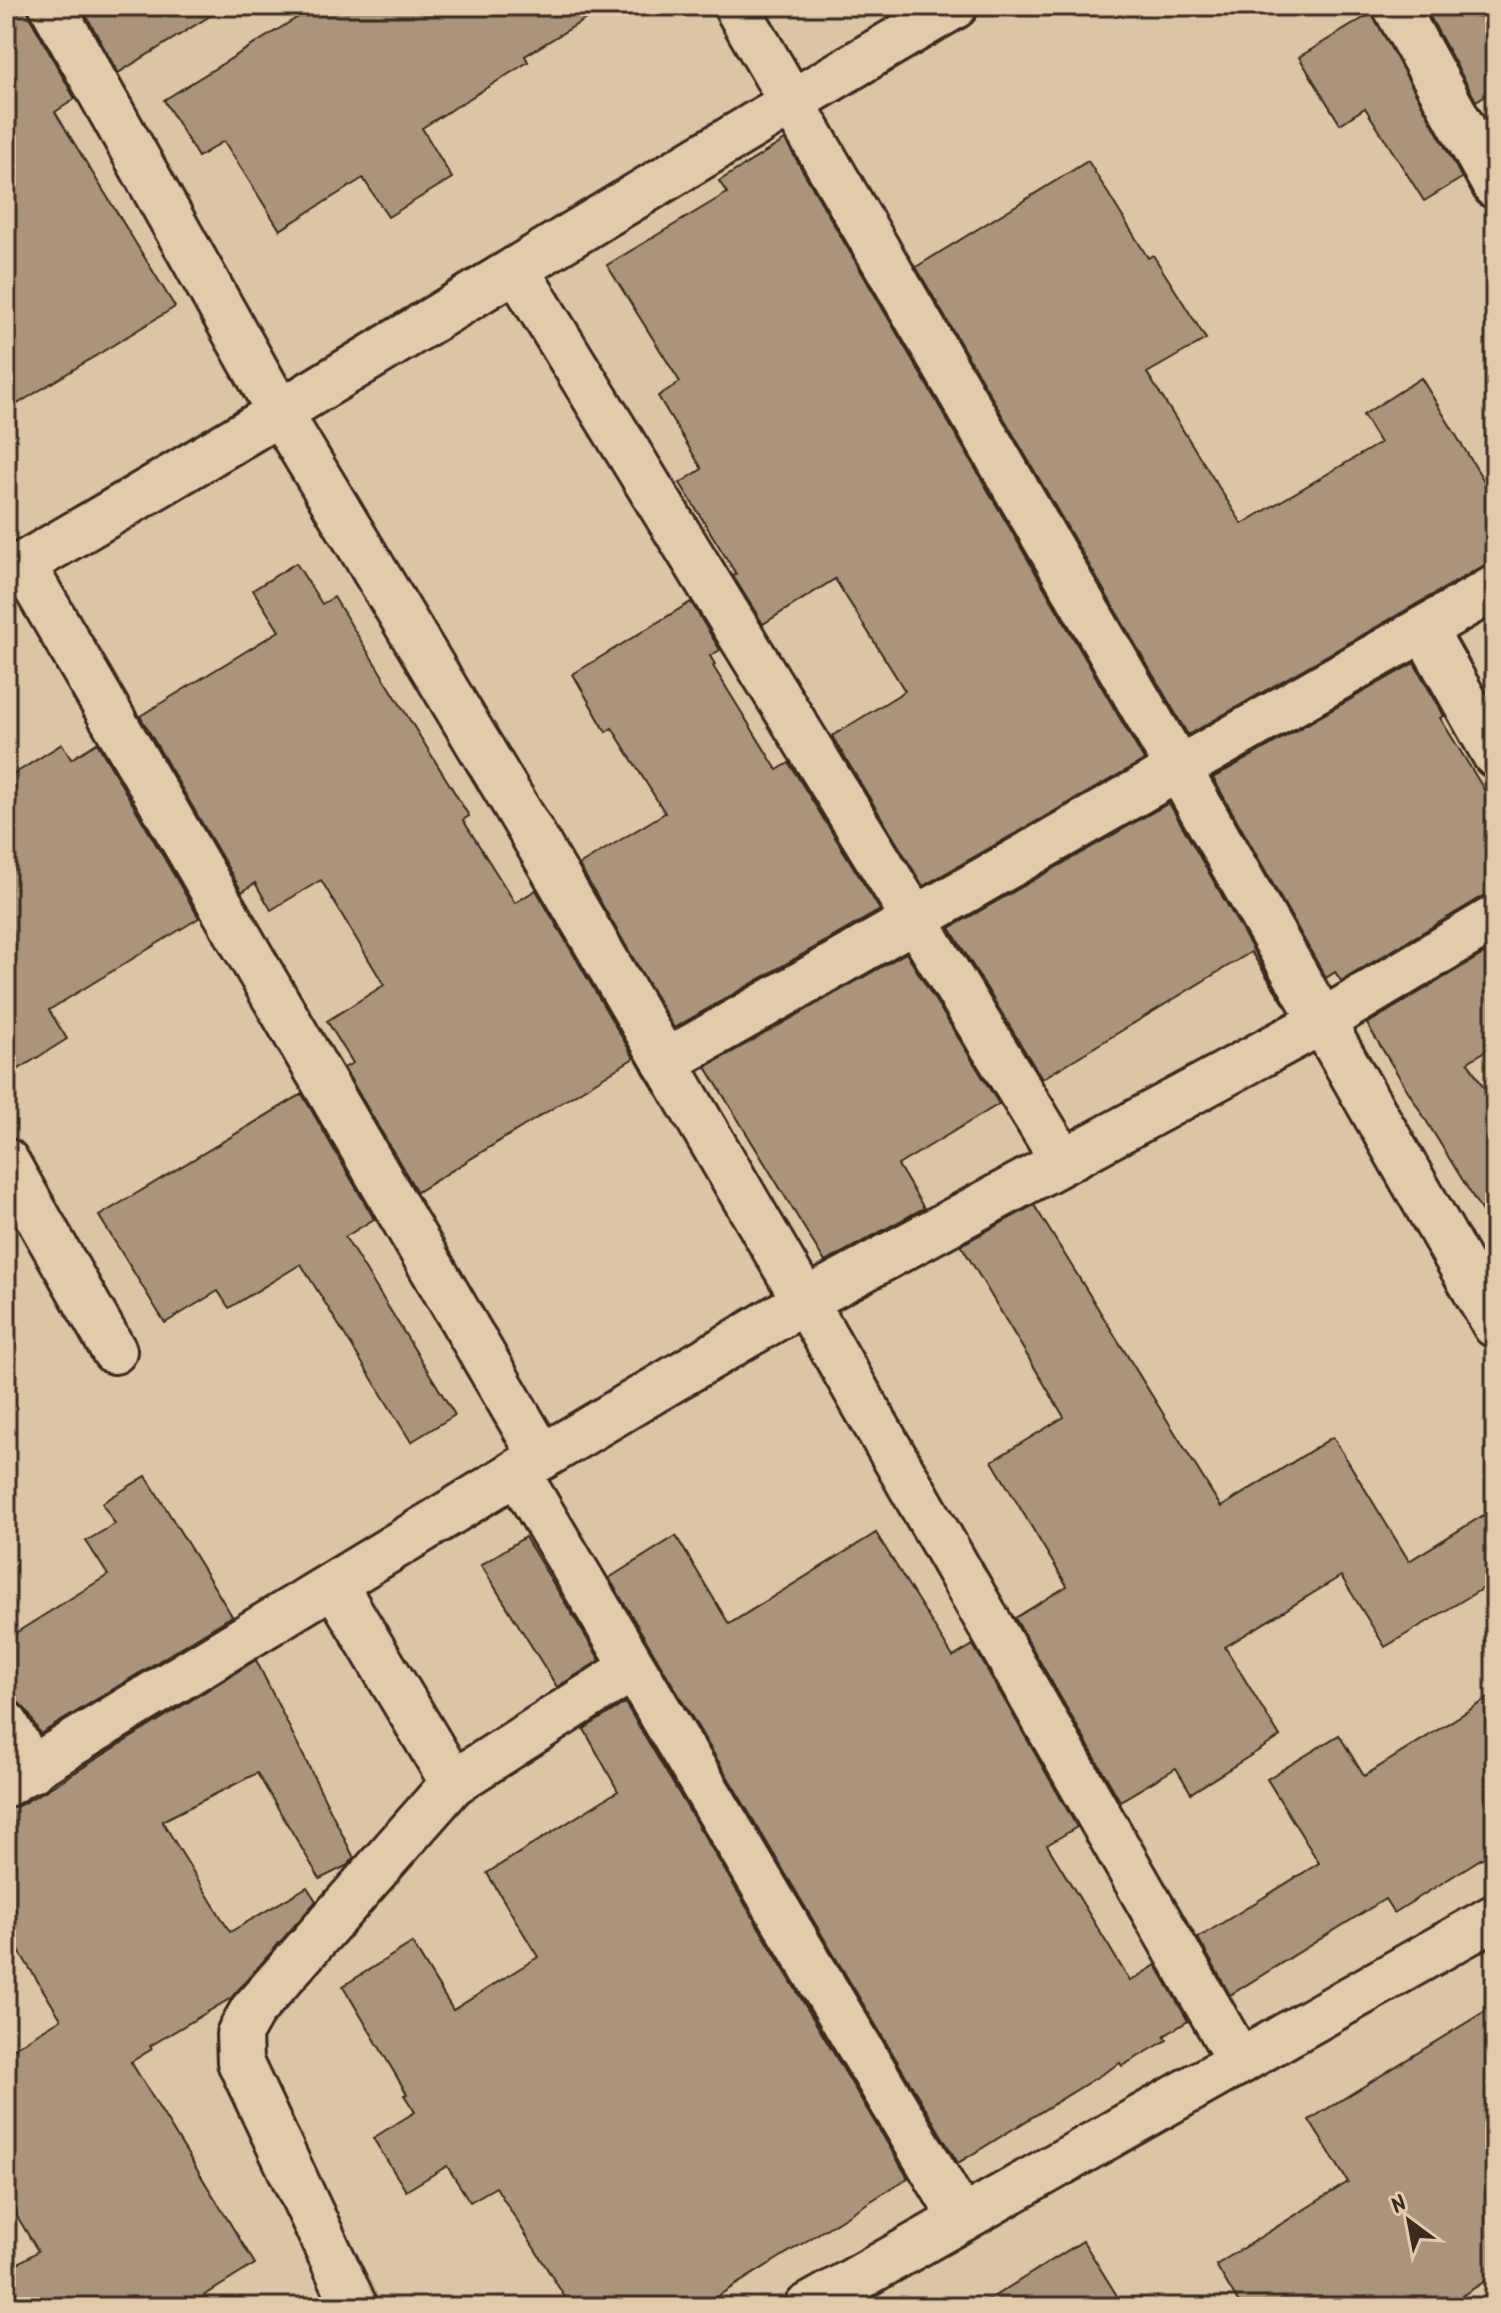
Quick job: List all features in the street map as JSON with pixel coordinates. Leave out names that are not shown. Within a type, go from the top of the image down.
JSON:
[{"type":"street","points":[[52,6],[280,413],[520,813],[805,1301],[1240,2062]]},
{"type":"street","points":[[736,6],[1178,768],[1495,1325]]},
{"type":"street","points":[[955,6],[791,101],[280,413],[14,569],[530,1464],[633,1668],[962,2219]]},
{"type":"street","points":[[1395,6],[1495,186]]},
{"type":"street","points":[[516,269],[1063,1161]]},
{"type":"street","points":[[665,1062],[1495,588]]},
{"type":"street","points":[[1424,629],[1495,755]]},
{"type":"street","points":[[6,1724],[19,1777],[530,1464],[805,1301],[1323,1021],[1495,918]]},
{"type":"street","points":[[6,1161],[114,1351]]},
{"type":"street","points":[[334,1584],[453,1783]]},
{"type":"street","points":[[355,2307],[240,2062],[239,2034],[252,2011],[453,1783],[633,1668]]},
{"type":"street","points":[[807,2307],[1495,1917]]},
{"type":"building","points":[[6,6],[27,6],[30,18],[75,99],[55,112],[175,307],[6,411]]},
{"type":"building","points":[[81,6],[226,6],[118,73]]},
{"type":"building","points":[[316,6],[607,6],[525,56],[528,62],[422,128],[452,178],[388,217],[363,178],[280,230],[224,141],[198,157],[164,100]]},
{"type":"building","points":[[1424,6],[1495,6],[1495,89],[1476,101]]},
{"type":"building","points":[[1372,13],[1462,178],[1424,201],[1365,108],[1340,124],[1299,57]]},
{"type":"building","points":[[785,140],[1144,760],[923,886],[832,736],[905,691],[835,579],[763,624],[680,483],[702,469],[658,396],[680,382],[607,265],[727,193],[719,181]]},
{"type":"building","points":[[1088,161],[1148,258],[1153,255],[1206,339],[1147,373],[1242,524],[1380,443],[1363,415],[1421,378],[1495,499],[1495,563],[1483,566],[1188,735],[916,267]]},
{"type":"building","points":[[296,563],[322,604],[334,597],[469,816],[463,820],[515,903],[536,890],[634,1058],[417,1192],[344,1068],[353,1063],[327,1021],[384,985],[321,880],[271,910],[255,883],[242,892],[140,716],[279,631],[253,590]]},
{"type":"building","points":[[691,602],[720,650],[710,656],[715,664],[713,666],[777,770],[789,763],[880,910],[674,1028],[579,865],[665,813],[612,728],[606,732],[573,674]]},
{"type":"building","points":[[1414,663],[1444,716],[1440,718],[1495,807],[1495,893],[1482,897],[1341,981],[1335,972],[1326,978],[1213,778]]},
{"type":"building","points":[[97,743],[199,918],[49,1010],[67,1039],[6,1077],[6,779],[62,744],[71,759]]},
{"type":"building","points":[[1169,803],[1284,1004],[1251,952],[1042,1079],[950,928]]},
{"type":"building","points":[[1495,947],[1495,1045],[1468,1062],[1495,1106],[1495,1233],[1367,1024]]},
{"type":"building","points":[[906,953],[999,1104],[898,1165],[924,1208],[825,1262],[706,1067]]},
{"type":"building","points":[[302,1094],[374,1219],[345,1237],[455,1415],[411,1442],[301,1264],[229,1308],[218,1291],[165,1323],[99,1216]]},
{"type":"building","points":[[1034,1205],[1221,1507],[1333,1437],[1409,1561],[1495,1508],[1495,1581],[1385,1647],[1341,1576],[1225,1647],[1280,1737],[1191,1793],[1176,1768],[1120,1801],[1015,1618],[1067,1586],[992,1461],[1064,1417],[961,1245]]},
{"type":"building","points":[[146,1476],[232,1616],[40,1734],[28,1712],[19,1703],[6,1699],[6,1639],[108,1575],[86,1541],[115,1524],[102,1503]]},
{"type":"building","points":[[876,1533],[953,1657],[973,1645],[1077,1827],[1047,1845],[1130,1981],[1156,1965],[1188,2021],[1164,2036],[1167,2040],[1122,2066],[1120,2063],[958,2163],[609,1578],[676,1536],[729,1624]]},
{"type":"building","points":[[525,1537],[600,1660],[557,1687],[481,1565]]},
{"type":"building","points":[[256,1660],[354,1858],[348,1865],[320,1879],[257,1773],[162,1821],[230,1932],[307,1887],[316,1901],[231,1998],[150,2046],[152,2049],[131,2062],[255,2264],[186,2307],[20,2307],[6,2284],[6,2271],[38,2251],[6,2198],[6,2053],[61,2019],[6,1930],[6,1809],[45,1791]]},
{"type":"building","points":[[1495,1694],[1495,1850],[1394,1913],[1385,1899],[1230,1995],[1198,1938],[1319,1863],[1267,1779],[1339,1735],[1364,1776]]},
{"type":"building","points":[[625,1703],[908,2178],[700,2307],[571,2307],[496,2187],[470,2202],[447,2166],[406,2191],[373,2138],[415,2112],[343,1986],[412,1943],[453,2010],[538,1957],[487,1873],[618,1791],[584,1729]]},
{"type":"building","points":[[1495,2005],[1495,2275],[1444,2307],[1241,2307],[1216,2265],[1348,2182],[1309,2120]]},
{"type":"building","points":[[1083,2241],[1124,2307],[977,2307]]}]
